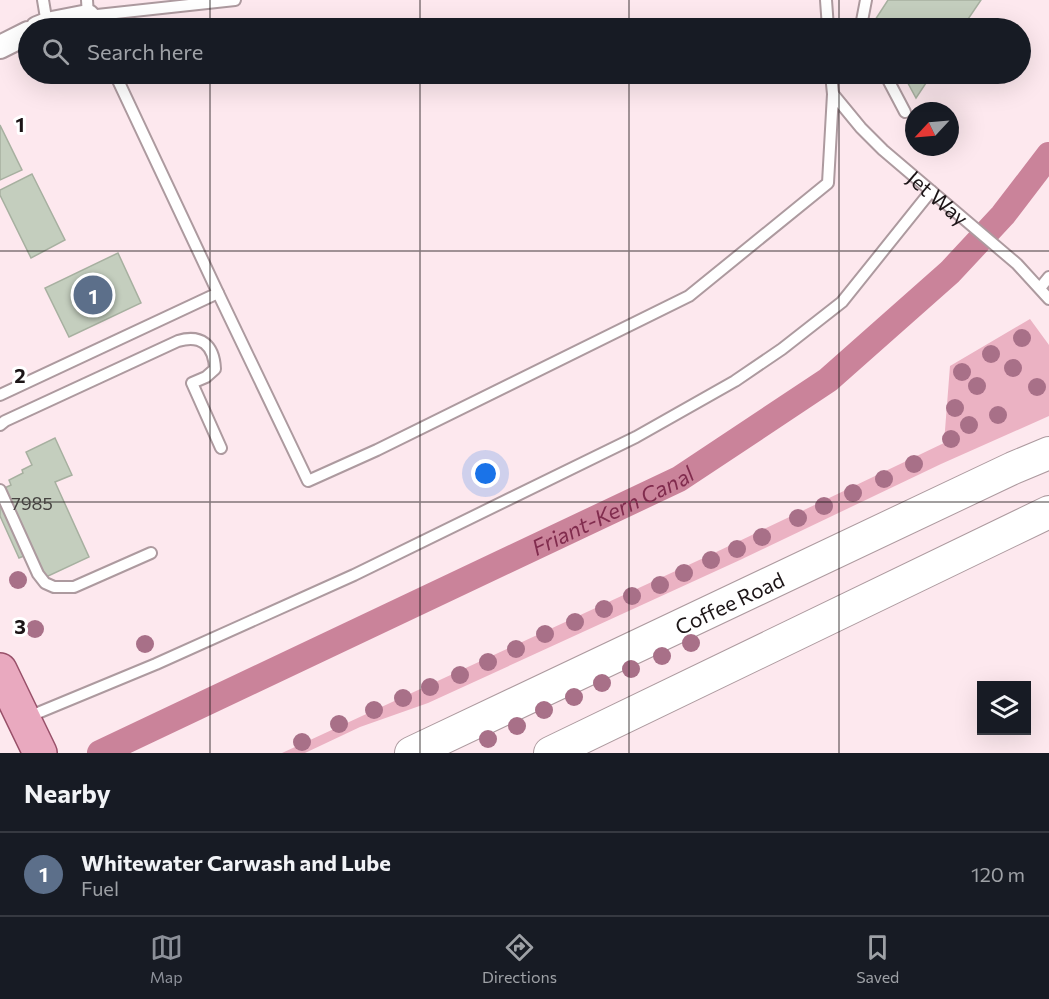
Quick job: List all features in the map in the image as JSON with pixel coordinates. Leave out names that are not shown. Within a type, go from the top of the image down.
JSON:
[{"type":"main road","name":"Coffee Road","points":[[411,753],[1049,453]]},
{"type":"main road","points":[[550,753],[1049,512]]},
{"type":"main road","points":[[0,670],[33,739]]},
{"type":"street","points":[[0,47],[18,38]]},
{"type":"lane","points":[[40,18],[43,0]]},
{"type":"lane","points":[[90,15],[235,0]]},
{"type":"lane","points":[[826,0],[827,18]]},
{"type":"lane","points":[[863,18],[866,0]]},
{"type":"lane","points":[[120,84],[308,481],[378,450],[689,296],[828,183],[832,84]]},
{"type":"lane","points":[[890,84],[905,112]]},
{"type":"lane","name":"Jet Way","points":[[832,94],[883,150],[1017,264],[1049,298]]},
{"type":"lane","points":[[33,739],[156,664],[354,575],[636,437],[735,381],[782,349],[842,302],[931,191]]},
{"type":"lane","points":[[1040,288],[1049,277]]},
{"type":"lane","points":[[0,395],[218,293]]},
{"type":"lane","points":[[0,424],[178,341],[195,338],[205,342],[215,369],[192,383],[221,448]]},
{"type":"lane","points":[[0,490],[38,574],[45,583],[54,587],[74,587],[151,553]]},
{"type":"shaded area","points":[[1030,319],[1049,345],[1049,416],[428,703],[360,727],[305,753],[282,753],[710,555],[944,443],[950,366]]},
{"type":"building","points":[[888,0],[981,0],[969,18],[876,18]]},
{"type":"building","points":[[908,84],[925,84],[916,98]]},
{"type":"building","points":[[0,125],[22,170],[0,180]]},
{"type":"building","points":[[32,174],[65,240],[31,258],[0,195],[0,190]]},
{"type":"building","points":[[118,253],[141,303],[69,337],[45,288]]},
{"type":"building","points":[[55,438],[72,475],[55,482],[89,557],[46,577],[34,552],[19,558],[0,516],[0,490],[11,485],[9,480],[32,465],[26,452]]},
{"type":"waterway","name":"Friant-Kern Canal","points":[[100,753],[679,479],[828,380],[950,272],[1003,215],[1049,155]]},
{"type":"place","name":"Whitewater Carwash and Lube","points":[[93,295]]}]
